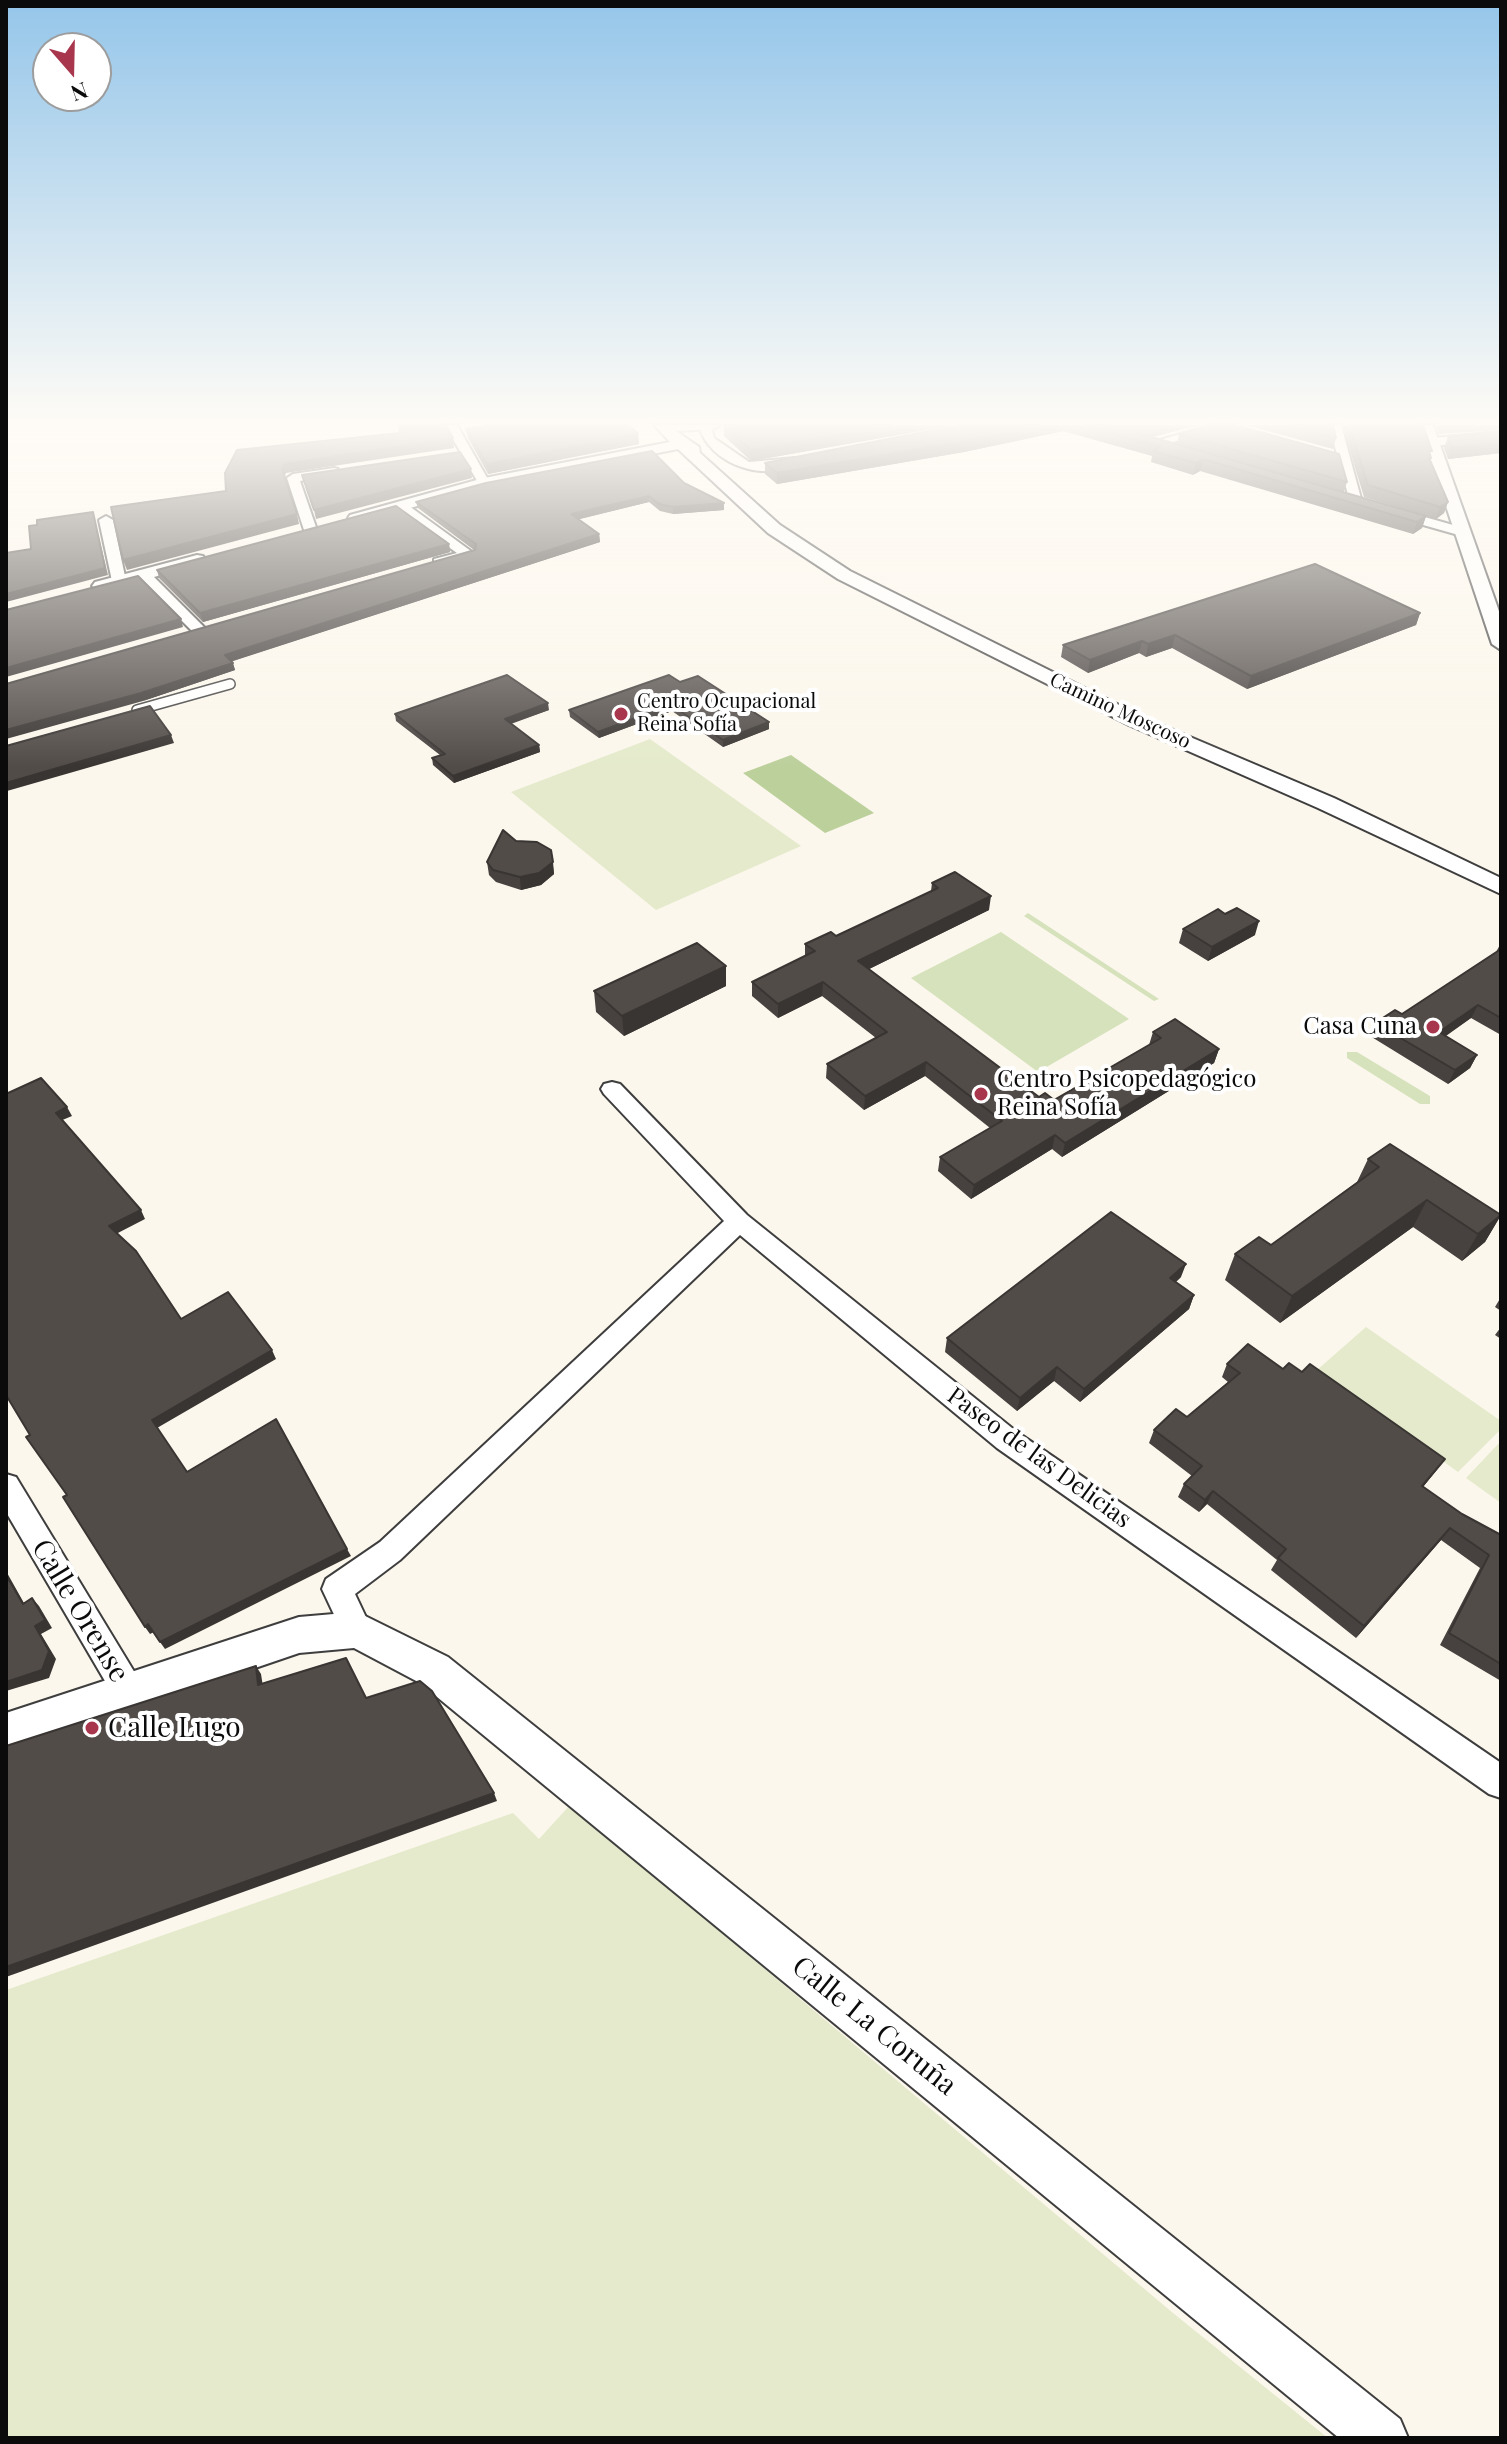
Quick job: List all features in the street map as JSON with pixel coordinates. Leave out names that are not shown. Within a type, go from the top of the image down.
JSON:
[{"type":"street","points":[[110,539],[119,581]]},
{"type":"street","points":[[420,568],[468,554],[447,539]]},
{"type":"street","name":"Camino Moscoso","points":[[791,539],[813,557],[875,591],[1136,721],[1326,803],[1501,887]]},
{"type":"street","points":[[1464,539],[1501,644]]},
{"type":"street","points":[[77,592],[219,554]]},
{"type":"street","points":[[143,574],[200,631]]},
{"type":"street","name":"Paseo de las Delicias","points":[[612,1089],[739,1221],[1007,1440],[1501,1782]]},
{"type":"street","points":[[6,1733],[299,1635],[357,1630],[337,1589],[390,1551],[739,1221]]},
{"type":"street","name":"Calle Orense","points":[[6,1486],[130,1694]]},
{"type":"street","name":"Calle La Coruña","points":[[357,1630],[434,1670],[1381,2438]]},
{"type":"lane","points":[[126,713],[230,684]]},
{"type":"green space","points":[[650,739],[801,846],[656,910],[511,792]]},
{"type":"green space","points":[[791,755],[874,813],[825,833],[743,773]]},
{"type":"green space","points":[[1028,913],[1159,999],[1154,1001],[1024,916]]},
{"type":"green space","points":[[1001,932],[1129,1019],[1038,1072],[911,978]]},
{"type":"green space","points":[[1347,1052],[1357,1052],[1430,1096],[1430,1104],[1420,1104],[1347,1058]]},
{"type":"green space","points":[[1366,1327],[1501,1421],[1501,1429],[1458,1472],[1317,1370]]},
{"type":"green space","points":[[1501,1441],[1501,1503],[1466,1478]]},
{"type":"green space","points":[[570,1805],[1173,2313],[1328,2438],[6,2438],[6,1990],[513,1813],[539,1839]]},
{"type":"building","points":[[30,539],[99,539],[105,568],[6,594],[6,553],[31,549]]},
{"type":"building","points":[[118,539],[202,539],[123,560]]},
{"type":"building","points":[[273,539],[442,539],[449,544],[200,613],[157,570]]},
{"type":"building","points":[[469,539],[583,539],[225,655],[233,663],[141,693],[6,730],[6,684],[475,550],[476,544]]},
{"type":"building","points":[[1315,564],[1420,613],[1251,676],[1175,635],[1148,644],[1142,641],[1090,660],[1063,645]]},
{"type":"building","points":[[138,576],[181,619],[6,668],[6,610]]},
{"type":"building","points":[[507,675],[548,703],[505,719],[539,745],[453,776],[432,758],[445,754],[395,714]]},
{"type":"building","name":"Centro Ocupacional Reina Sofía","points":[[669,675],[680,682],[698,676],[769,722],[723,740],[671,705],[598,732],[569,710]]},
{"type":"building","points":[[150,706],[171,735],[6,783],[6,746]]},
{"type":"building","points":[[503,830],[516,841],[537,842],[551,850],[553,862],[539,873],[520,877],[493,870],[487,862]]},
{"type":"building","points":[[955,872],[991,896],[858,961],[1039,1097],[1045,1093],[1054,1100],[1161,1038],[1153,1032],[1175,1019],[1219,1049],[1065,1143],[1055,1135],[974,1185],[940,1157],[1002,1121],[926,1062],[865,1096],[827,1064],[887,1032],[823,982],[778,1004],[752,982],[815,951],[805,944],[831,932],[836,936],[938,888],[932,883]]},
{"type":"building","points":[[1237,908],[1259,921],[1212,947],[1183,929],[1218,909],[1225,914]]},
{"type":"building","points":[[697,943],[726,966],[622,1016],[594,991]]},
{"type":"building","name":"Casa Cuna","points":[[1501,949],[1501,1018],[1478,1005],[1439,1032],[1477,1055],[1455,1070],[1375,1023],[1395,1010],[1402,1014]]},
{"type":"building","points":[[41,1078],[67,1107],[56,1113],[141,1210],[109,1226],[136,1251],[181,1319],[228,1292],[272,1350],[152,1420],[187,1472],[276,1419],[347,1549],[160,1642],[148,1624],[145,1627],[63,1497],[67,1495],[26,1437],[30,1435],[6,1395],[6,1094]]},
{"type":"building","points":[[1390,1144],[1501,1215],[1478,1234],[1427,1200],[1292,1296],[1235,1254],[1259,1237],[1271,1245],[1379,1167],[1368,1159]]},
{"type":"building","points":[[1111,1212],[1186,1264],[1170,1278],[1194,1295],[1084,1389],[1057,1367],[1020,1398],[947,1338]]},
{"type":"building","points":[[1248,1344],[1283,1369],[1289,1363],[1302,1372],[1310,1364],[1445,1459],[1422,1486],[1462,1514],[1501,1535],[1501,1664],[1449,1633],[1489,1555],[1450,1528],[1364,1626],[1278,1558],[1286,1549],[1213,1491],[1205,1500],[1184,1484],[1202,1466],[1154,1430],[1176,1409],[1187,1417],[1240,1373],[1227,1364]]},
{"type":"building","points":[[6,1575],[23,1604],[32,1598],[45,1620],[35,1626],[49,1651],[42,1670],[6,1682]]},
{"type":"building","points":[[346,1658],[366,1698],[420,1681],[432,1691],[494,1793],[6,1967],[6,1746],[256,1666],[258,1685]]},
{"type":"place","name":"Centro Ocupacional Reina Sofía","points":[[621,714]]},
{"type":"place","name":"Casa Cuna","points":[[1433,1027]]},
{"type":"place","name":"Centro Psicopedagógico Reina Sofía","points":[[981,1094]]},
{"type":"place","name":"Calle Lugo","points":[[92,1728]]}]
